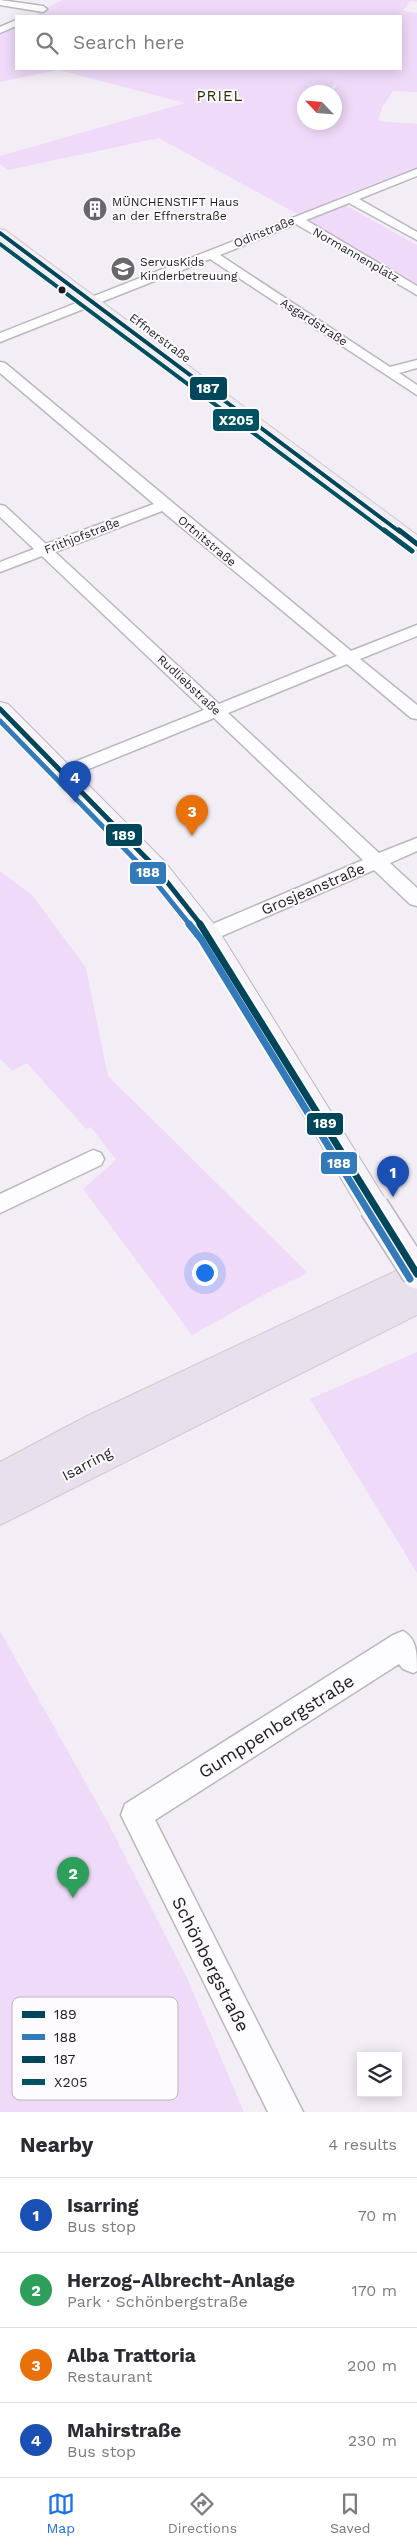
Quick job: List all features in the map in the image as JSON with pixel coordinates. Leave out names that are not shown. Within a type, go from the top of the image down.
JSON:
[{"type":"highway","points":[[385,1289],[417,1268]]},
{"type":"highway","name":"Isarring","points":[[0,1510],[107,1438],[385,1289],[417,1274]]},
{"type":"highway","name":"Isarring","points":[[0,1479],[107,1438],[417,1300]]},
{"type":"main road","name":"Effnerstraße","points":[[0,219],[99,299],[417,544]]},
{"type":"main road","name":"Effnerstraße","points":[[0,232],[99,299],[417,528]]},
{"type":"main road","points":[[0,709],[156,868],[208,934],[374,1207],[417,1274]]},
{"type":"street","points":[[0,2],[43,9]]},
{"type":"street","points":[[31,15],[53,4]]},
{"type":"street","points":[[0,30],[15,22]]},
{"type":"street","name":"Odinstraße","points":[[0,338],[417,172]]},
{"type":"street","points":[[350,198],[417,237]]},
{"type":"street","name":"Normannenplatz","points":[[296,219],[417,290]]},
{"type":"street","name":"Asgardstraße","points":[[211,254],[417,391]]},
{"type":"street","points":[[389,372],[417,364]]},
{"type":"street","name":"Ortnitstraße","points":[[0,366],[164,505],[417,714]]},
{"type":"street","name":"Frithjofstraße","points":[[0,567],[164,505]]},
{"type":"street","name":"Rudliebstraße","points":[[0,509],[417,899]]},
{"type":"street","points":[[63,773],[417,630]]},
{"type":"street","name":"Grosjeanstraße","points":[[208,934],[378,863],[417,844]]},
{"type":"street","points":[[0,1204],[93,1159]]},
{"type":"street","name":"Gumppenbergstraße","points":[[136,1815],[403,1646],[413,1659]]},
{"type":"street","name":"Schönbergstraße","points":[[136,1815],[286,2112]]},
{"type":"shaded area","points":[[62,0],[417,0],[417,2],[410,1],[403,11],[417,13],[417,92],[393,91],[382,108],[378,121],[417,124],[417,167],[334,199],[417,245],[417,284],[297,214],[159,138],[8,170],[0,164],[0,156],[185,103],[59,70],[402,70],[402,15],[35,15]]},
{"type":"shaded area","points":[[15,26],[15,70],[59,70],[0,82],[0,34]]},
{"type":"shaded area","points":[[0,871],[32,895],[86,968],[108,1076],[308,1273],[267,1293],[192,1335],[83,1189],[116,1160],[91,1127],[86,1129],[27,1063],[12,1071],[0,1059]]},
{"type":"shaded area","points":[[417,1352],[417,1573],[310,1399]]},
{"type":"shaded area","points":[[0,1631],[105,1817],[187,1978],[244,2112],[0,2112]]},
{"type":"transit line","name":"187","points":[[0,233],[417,544]]},
{"type":"transit line","name":"X205","points":[[0,244],[412,551]]},
{"type":"transit line","name":"189","points":[[0,709],[156,868],[208,934],[417,1274]]},
{"type":"transit line","name":"188","points":[[0,721],[149,874],[201,939],[410,1279]]},
{"type":"place","name":"MÜNCHENSTIFT Haus an der Effnerstraße","points":[[95,209]]},
{"type":"place","name":"ServusKids Kinderbetreuung","points":[[123,269]]},
{"type":"place","name":"Mahirstraße","points":[[75,802]]},
{"type":"place","name":"Alba Trattoria","points":[[192,836]]},
{"type":"place","name":"Isarring","points":[[393,1197]]},
{"type":"place","name":"Herzog-Albrecht-Anlage","points":[[73,1898]]},
{"type":"district","name":"PRIEL","points":[[220,96]]}]
